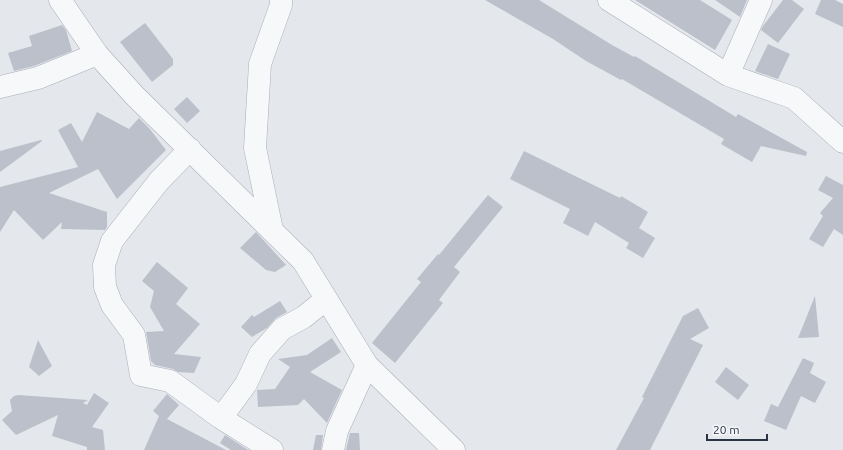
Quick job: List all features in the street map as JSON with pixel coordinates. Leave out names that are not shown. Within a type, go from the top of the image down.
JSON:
[{"type":"street","points":[[60,0],[97,54],[134,95],[303,261],[367,365],[454,450]]},
{"type":"street","points":[[272,230],[255,148],[260,64],[281,5],[281,0]]},
{"type":"street","points":[[609,0],[728,75],[794,98],[843,142]]},
{"type":"street","points":[[728,75],[761,0]]},
{"type":"street","points":[[0,87],[38,78],[97,54]]},
{"type":"street","points":[[190,149],[159,181],[112,241],[104,265],[105,287],[112,304],[134,335],[141,375],[170,381],[221,418],[272,450]]},
{"type":"street","points":[[221,418],[246,384],[260,354],[282,330],[304,316],[326,299]]},
{"type":"street","points":[[333,450],[336,431],[367,365]]},
{"type":"building","points":[[485,0],[539,0],[612,45],[634,57],[635,56],[736,117],[738,114],[807,152],[806,156],[761,146],[752,162],[721,144],[724,139],[622,79],[621,80],[586,61],[553,39]]},
{"type":"building","points":[[635,0],[700,0],[732,20],[715,50]]},
{"type":"building","points":[[715,0],[747,0],[740,17]]},
{"type":"building","points":[[783,0],[792,0],[804,9],[778,43],[761,30]]},
{"type":"building","points":[[821,0],[835,0],[843,4],[843,27],[815,14]]},
{"type":"building","points":[[145,23],[173,59],[173,65],[152,82],[120,42]]},
{"type":"building","points":[[62,25],[66,30],[72,51],[34,66],[14,71],[8,53],[32,46],[29,36]]},
{"type":"building","points":[[768,44],[790,54],[778,79],[755,71]]},
{"type":"building","points":[[187,97],[200,111],[187,123],[174,109]]},
{"type":"building","points":[[97,112],[129,129],[139,118],[166,150],[117,199],[98,169],[49,193],[107,212],[107,227],[105,230],[61,229],[62,222],[43,240],[14,210],[0,232],[0,187],[78,167],[58,130],[71,123],[82,142]]},
{"type":"building","points":[[41,140],[42,141],[0,172],[0,151]]},
{"type":"building","points":[[524,151],[620,198],[621,196],[648,212],[639,228],[655,238],[643,258],[626,248],[629,243],[595,222],[588,236],[563,223],[570,209],[510,179]]},
{"type":"building","points":[[826,176],[843,185],[843,235],[834,229],[823,247],[809,239],[823,216],[820,213],[833,198],[818,190]]},
{"type":"building","points":[[488,195],[503,207],[454,267],[460,272],[439,300],[443,303],[395,363],[372,343],[421,282],[417,279],[438,254],[439,255]]},
{"type":"building","points":[[256,232],[286,265],[275,272],[266,270],[240,248]]},
{"type":"building","points":[[157,262],[188,288],[176,304],[200,324],[174,354],[201,357],[194,373],[178,372],[173,369],[155,365],[151,361],[146,332],[164,331],[150,307],[154,291],[142,281]]},
{"type":"building","points":[[815,296],[819,337],[798,338]]},
{"type":"building","points":[[280,301],[287,312],[276,318],[267,328],[252,337],[241,327],[252,315],[254,317]]},
{"type":"building","points":[[698,308],[709,328],[690,339],[703,345],[650,450],[616,450],[644,398],[642,397],[683,316]]},
{"type":"building","points":[[332,338],[341,352],[310,372],[342,390],[327,423],[304,399],[298,405],[258,407],[257,390],[275,389],[290,367],[278,359],[307,355]]},
{"type":"building","points":[[38,340],[52,366],[39,376],[29,367]]},
{"type":"building","points":[[803,358],[814,363],[810,373],[826,382],[815,403],[801,396],[786,430],[764,421],[771,404],[778,407]]},
{"type":"building","points":[[726,367],[749,385],[738,400],[715,382]]},
{"type":"building","points":[[94,393],[109,403],[92,427],[103,430],[105,450],[87,450],[87,447],[52,436],[58,415],[16,435],[2,420],[12,411],[10,400],[14,396],[18,395],[88,400],[83,403],[87,405]]},
{"type":"building","points":[[167,394],[179,405],[167,419],[226,450],[144,450],[159,416],[153,411]]},
{"type":"building","points":[[350,433],[359,433],[360,450],[346,450]]},
{"type":"building","points":[[225,435],[248,450],[231,450],[220,443]]},
{"type":"building","points":[[316,435],[323,435],[321,450],[313,450]]}]
